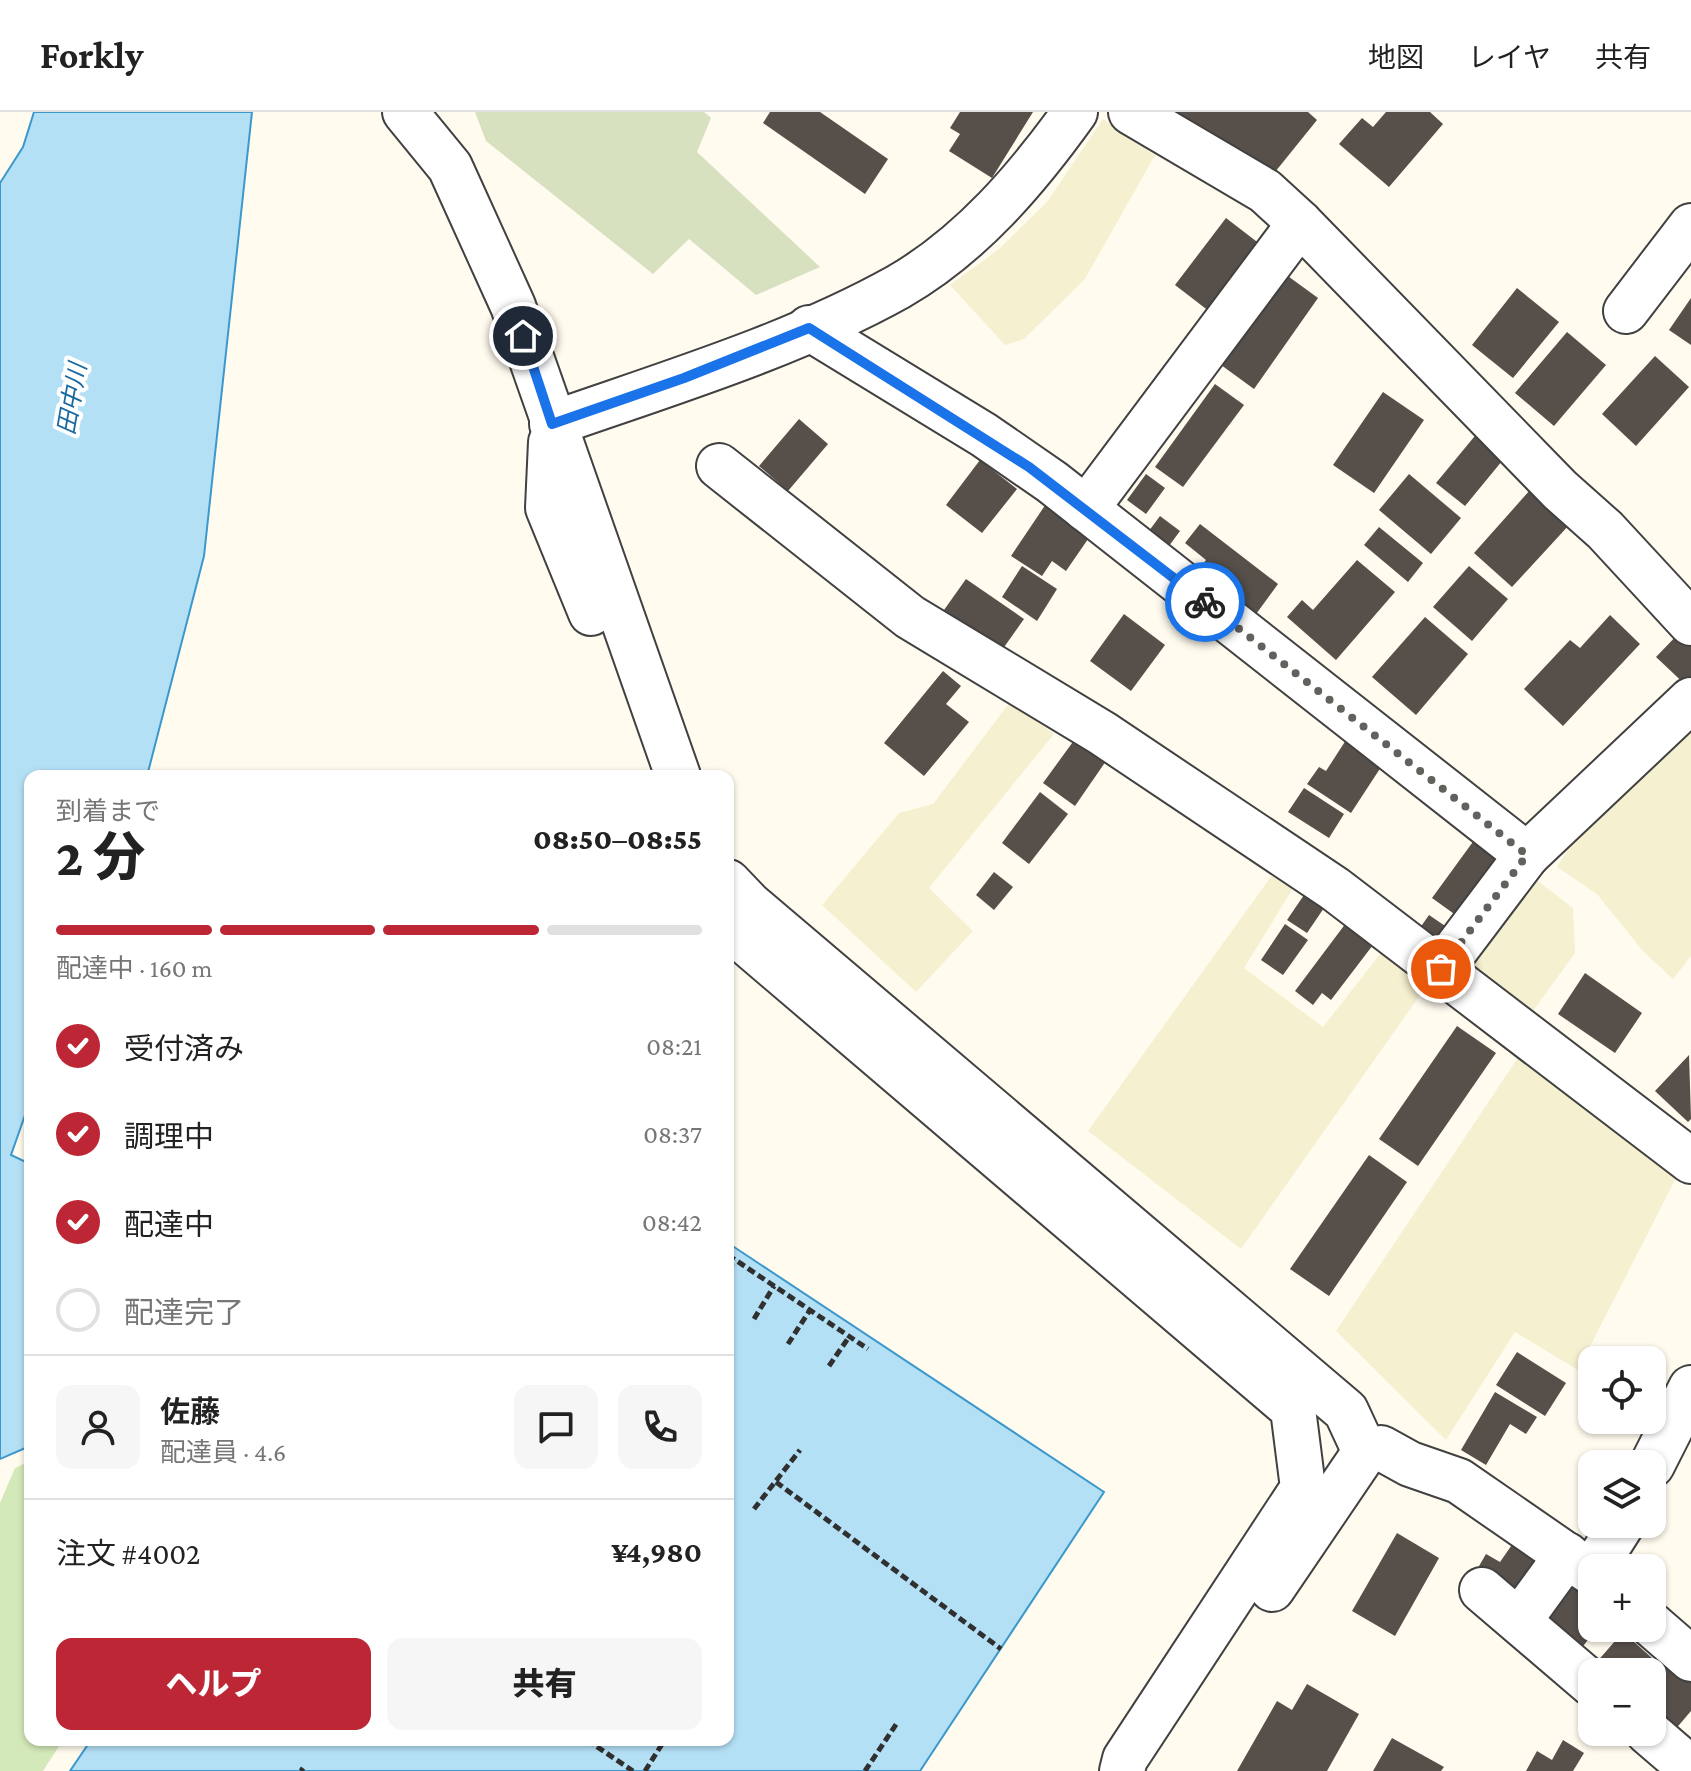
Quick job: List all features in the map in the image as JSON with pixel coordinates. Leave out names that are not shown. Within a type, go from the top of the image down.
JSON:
[{"type":"street","points":[[405,112],[450,167],[513,306],[676,770]]},
{"type":"street","points":[[552,424],[684,378],[809,328],[899,286],[948,250],[1031,174],[1075,112]]},
{"type":"street","points":[[1131,112],[1265,191],[1300,223],[1560,490],[1605,530],[1691,623]]},
{"type":"street","points":[[1086,509],[1300,223]]},
{"type":"street","points":[[1626,311],[1691,226]]},
{"type":"street","points":[[809,328],[984,435],[1086,509],[1527,855]]},
{"type":"street","points":[[552,424],[548,508],[590,610],[645,770]]},
{"type":"street","points":[[719,466],[910,617],[1102,733],[1335,889],[1691,1161]]},
{"type":"street","points":[[1441,969],[1527,855],[1691,700]]},
{"type":"street","points":[[734,888],[1346,1411],[1365,1452]]},
{"type":"street","points":[[734,932],[1293,1409],[1303,1488],[1125,1759],[1122,1771]]},
{"type":"street","points":[[1660,1450],[1691,1388]]},
{"type":"street","points":[[1148,1771],[1365,1452],[1381,1448],[1410,1464],[1459,1481],[1578,1562]]},
{"type":"street","points":[[1598,1554],[1611,1538]]},
{"type":"street","points":[[1519,1621],[1578,1575]]},
{"type":"street","points":[[1482,1590],[1578,1672]]},
{"type":"street","points":[[1666,1637],[1691,1659]]},
{"type":"path","points":[[735,1260],[868,1349]]},
{"type":"path","points":[[754,1319],[774,1286]]},
{"type":"path","points":[[788,1344],[810,1310]]},
{"type":"path","points":[[829,1366],[849,1337]]},
{"type":"path","points":[[754,1509],[800,1450]]},
{"type":"path","points":[[776,1482],[1001,1649]]},
{"type":"path","points":[[865,1771],[897,1723]]},
{"type":"path","points":[[596,1746],[633,1771]]},
{"type":"path","points":[[645,1771],[661,1746]]},
{"type":"shaded area","points":[[1103,119],[1155,155],[1085,279],[1024,339],[1005,345],[950,285],[999,249],[1047,202]]},
{"type":"shaded area","points":[[1010,702],[1054,734],[929,888],[973,931],[916,992],[822,905],[899,813],[933,804]]},
{"type":"shaded area","points":[[1691,725],[1691,956],[1673,979],[1643,951],[1597,894],[1557,867],[1573,842]]},
{"type":"shaded area","points":[[1275,871],[1295,885],[1244,968],[1323,1027],[1381,953],[1425,988],[1241,1249],[1088,1131]]},
{"type":"shaded area","points":[[1538,881],[1573,908],[1575,953],[1528,1018],[1463,968],[1525,883]]},
{"type":"shaded area","points":[[1519,1056],[1677,1176],[1590,1346],[1578,1346],[1578,1370],[1515,1332],[1446,1440],[1336,1331]]},
{"type":"green space","points":[[475,112],[704,112],[711,118],[697,152],[820,267],[756,295],[689,239],[653,274],[486,141]]},
{"type":"green space","points":[[24,1464],[24,1746],[59,1746],[43,1771],[0,1771],[0,1503],[15,1468]]},
{"type":"water","name":"田中川","points":[[34,112],[252,112],[204,556],[149,770],[24,770],[24,1118],[11,1155],[24,1161],[24,1449],[0,1459],[0,183],[23,147]]},
{"type":"water","points":[[734,1247],[1104,1492],[920,1771],[70,1771],[87,1746],[734,1746]]},
{"type":"building","points":[[770,112],[820,112],[888,159],[865,194],[763,123]]},
{"type":"building","points":[[960,112],[1033,112],[992,178],[949,151],[960,134],[950,128]]},
{"type":"building","points":[[1169,112],[1308,112],[1317,120],[1267,182]]},
{"type":"building","points":[[1386,112],[1430,112],[1443,124],[1389,187],[1339,144],[1362,118],[1373,127]]},
{"type":"building","points":[[1226,218],[1265,248],[1214,315],[1175,285]]},
{"type":"building","points":[[1281,271],[1318,298],[1254,389],[1217,362]]},
{"type":"building","points":[[1517,288],[1559,322],[1513,378],[1472,345]]},
{"type":"building","points":[[1691,298],[1691,345],[1669,330]]},
{"type":"building","points":[[1567,332],[1606,365],[1554,426],[1515,393]]},
{"type":"building","points":[[1655,356],[1689,387],[1636,446],[1602,414]]},
{"type":"building","points":[[1215,384],[1244,405],[1183,487],[1155,467]]},
{"type":"building","points":[[1383,392],[1424,420],[1374,493],[1333,465]]},
{"type":"building","points":[[799,419],[828,444],[788,491],[759,466]]},
{"type":"building","points":[[1479,431],[1507,455],[1465,506],[1436,483]]},
{"type":"building","points":[[980,460],[1017,489],[982,533],[946,505]]},
{"type":"building","points":[[1146,474],[1165,488],[1146,514],[1127,500]]},
{"type":"building","points":[[1409,474],[1461,518],[1431,554],[1379,510]]},
{"type":"building","points":[[1531,489],[1570,524],[1512,587],[1474,553]]},
{"type":"building","points":[[1052,495],[1097,526],[1066,571],[1052,561],[1042,576],[1011,556]]},
{"type":"building","points":[[1160,516],[1180,531],[1163,554],[1143,539]]},
{"type":"building","points":[[1200,524],[1278,584],[1251,621],[1194,576],[1206,560],[1185,543]]},
{"type":"building","points":[[1379,527],[1423,563],[1408,582],[1364,545]]},
{"type":"building","points":[[1357,560],[1395,592],[1336,660],[1287,617],[1302,600],[1313,610]]},
{"type":"building","points":[[1022,566],[1057,589],[1037,621],[1002,597]]},
{"type":"building","points":[[1469,566],[1508,599],[1472,641],[1433,607]]},
{"type":"building","points":[[966,579],[1024,619],[1002,650],[944,610]]},
{"type":"building","points":[[1124,614],[1165,645],[1131,691],[1090,661]]},
{"type":"building","points":[[1610,615],[1640,644],[1563,726],[1524,689],[1570,640],[1580,648]]},
{"type":"building","points":[[1425,617],[1468,654],[1416,715],[1372,677]]},
{"type":"building","points":[[1682,630],[1691,638],[1691,690],[1656,657]]},
{"type":"building","points":[[943,671],[961,686],[946,704],[969,722],[924,776],[884,743]]},
{"type":"building","points":[[1075,739],[1106,761],[1075,806],[1043,783]]},
{"type":"building","points":[[1346,740],[1383,764],[1351,813],[1307,784],[1319,767],[1326,771]]},
{"type":"building","points":[[1304,788],[1344,814],[1329,838],[1288,812]]},
{"type":"building","points":[[1040,792],[1068,814],[1029,864],[1002,843]]},
{"type":"building","points":[[1475,839],[1507,863],[1464,921],[1432,898]]},
{"type":"building","points":[[994,872],[1013,887],[994,910],[976,895]]},
{"type":"building","points":[[1306,892],[1326,905],[1307,933],[1287,920]]},
{"type":"building","points":[[1429,915],[1457,934],[1442,955],[1415,935]]},
{"type":"building","points":[[1349,919],[1376,941],[1331,1000],[1322,993],[1313,1005],[1295,991]]},
{"type":"building","points":[[1285,924],[1308,940],[1283,975],[1261,960]]},
{"type":"building","points":[[1585,973],[1642,1013],[1615,1053],[1558,1014]]},
{"type":"building","points":[[1457,1026],[1496,1053],[1418,1166],[1379,1139]]},
{"type":"building","points":[[1689,1055],[1691,1119],[1688,1122],[1655,1091]]},
{"type":"building","points":[[1369,1155],[1407,1182],[1329,1296],[1290,1269]]},
{"type":"building","points":[[1517,1352],[1566,1383],[1545,1416],[1496,1385]]},
{"type":"building","points":[[1495,1392],[1537,1417],[1526,1434],[1510,1424],[1486,1465],[1461,1450]]},
{"type":"building","points":[[1397,1533],[1439,1558],[1395,1636],[1352,1611]]},
{"type":"building","points":[[1516,1539],[1550,1563],[1519,1612],[1475,1573],[1486,1554],[1500,1562]]},
{"type":"building","points":[[1568,1577],[1578,1585],[1578,1642],[1586,1642],[1574,1658],[1530,1620]]},
{"type":"building","points":[[1614,1642],[1634,1642],[1652,1658],[1600,1658]]},
{"type":"building","points":[[1669,1663],[1691,1682],[1691,1711],[1668,1738],[1666,1736],[1666,1667]]},
{"type":"building","points":[[1307,1684],[1359,1714],[1327,1771],[1237,1771],[1277,1701],[1292,1710]]},
{"type":"building","points":[[1392,1738],[1444,1767],[1441,1771],[1373,1771]]},
{"type":"building","points":[[1563,1740],[1584,1753],[1573,1771],[1526,1771],[1537,1751],[1552,1760]]},
{"type":"way so far","points":[[1205,602],[1527,855],[1441,969]]},
{"type":"route","points":[[523,336],[552,424],[684,378],[809,328],[984,435],[1052,482],[1205,602]]}]
